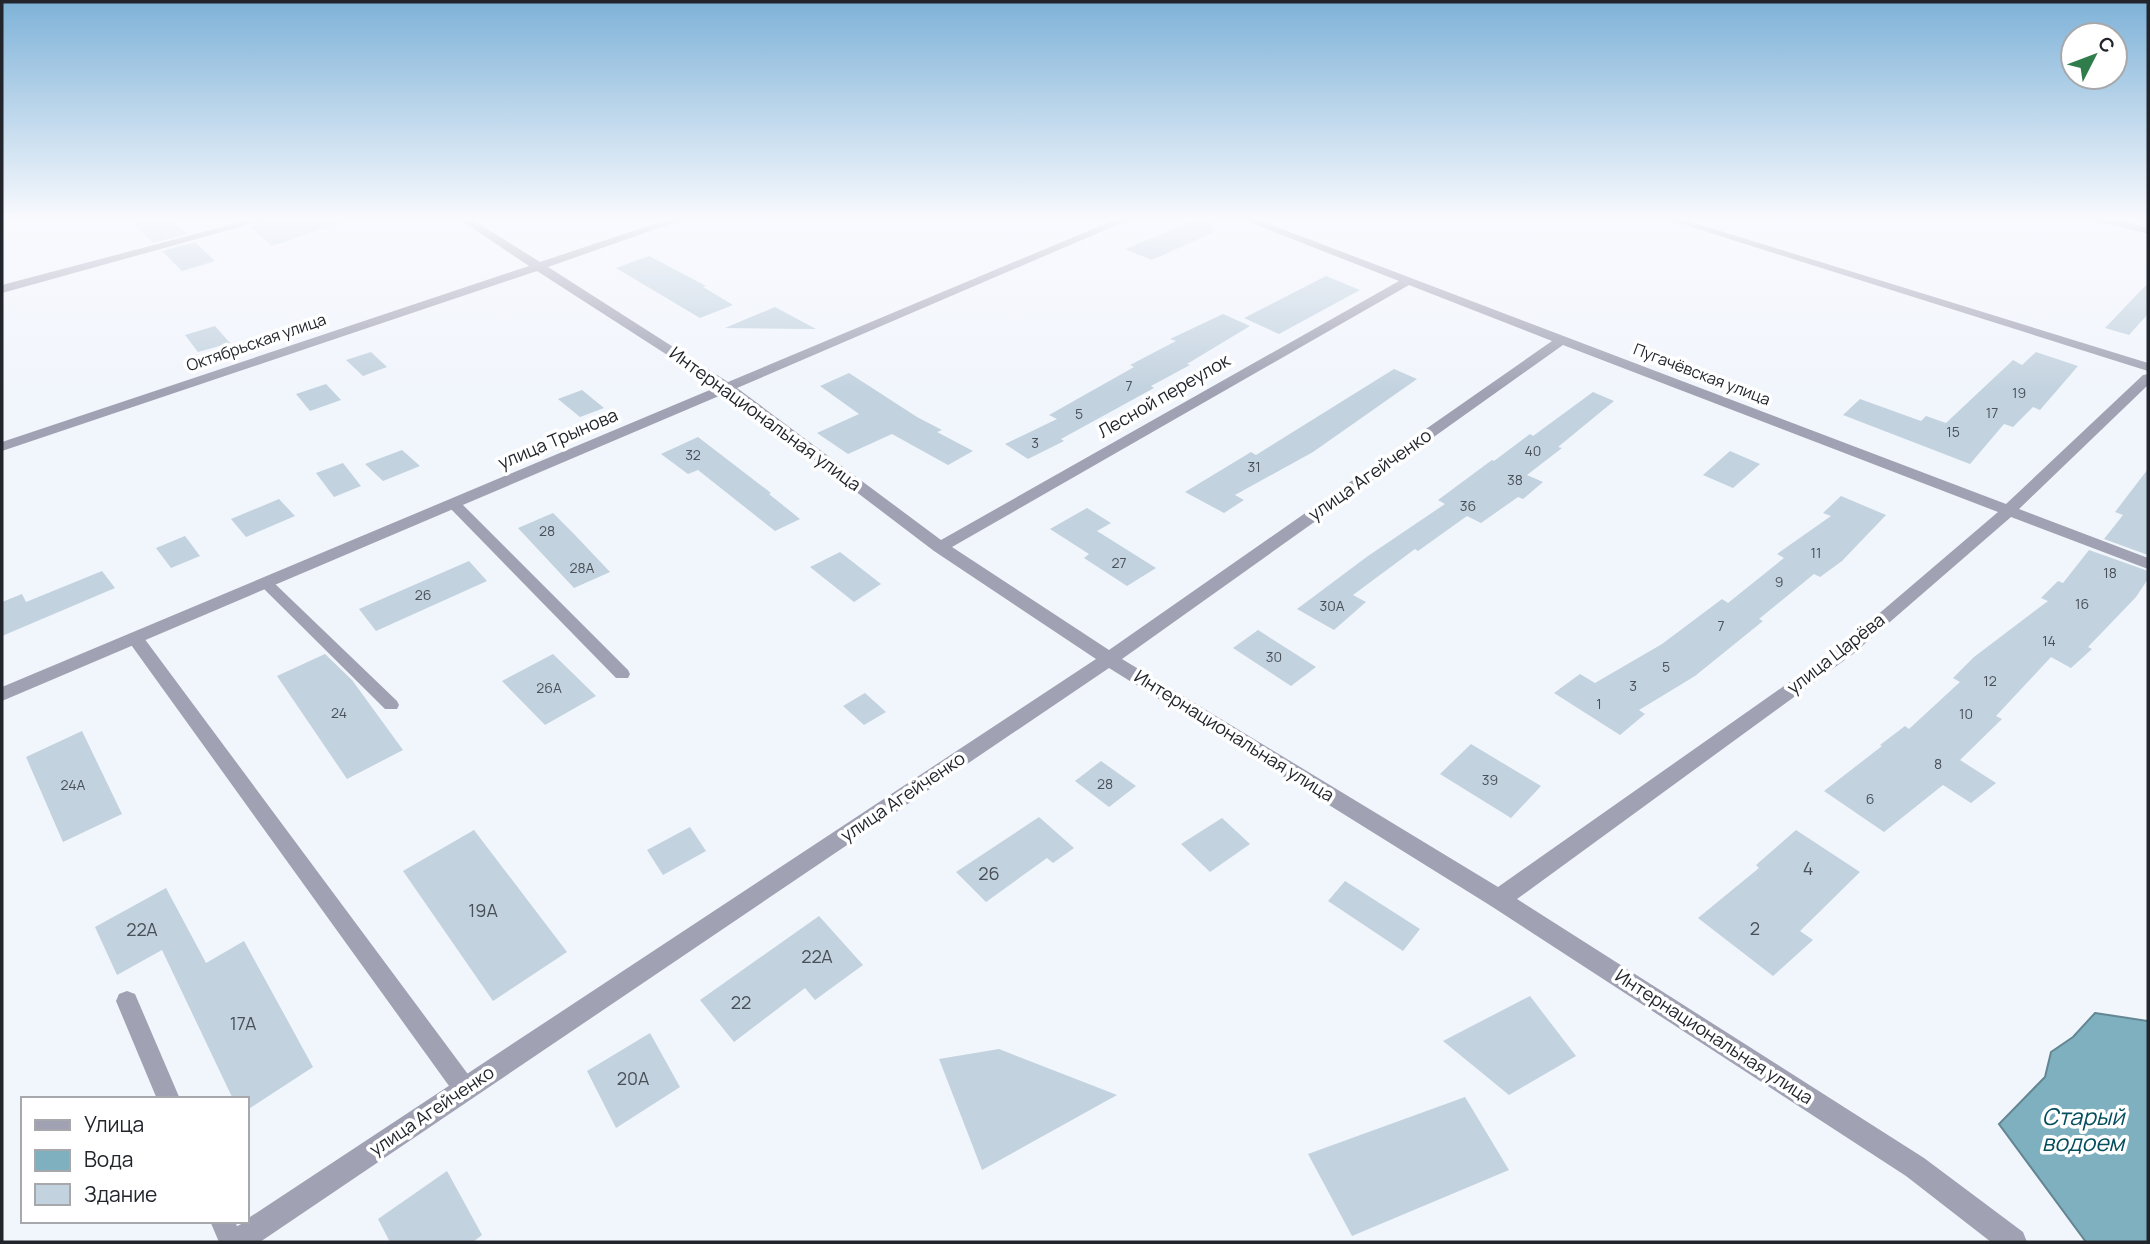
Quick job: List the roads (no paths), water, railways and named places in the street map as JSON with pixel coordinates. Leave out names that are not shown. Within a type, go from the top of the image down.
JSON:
[{"type":"street","points":[[2,289],[50,276]]},
{"type":"street","name":"Октябрьская улица","points":[[2,447],[503,276]]},
{"type":"street","name":"Интернациональная улица","points":[[556,276],[728,388],[940,547],[1109,659],[1499,899],[1915,1167],[2013,1242]]},
{"type":"street","name":"улица Трынова","points":[[2,694],[991,276]]},
{"type":"street","name":"Пугачёвская улица","points":[[1395,276],[2148,564]]},
{"type":"street","points":[[1855,276],[2148,367]]},
{"type":"street","name":"Лесной переулок","points":[[940,547],[1408,281]]},
{"type":"street","name":"улица Агейченко","points":[[233,1242],[1109,659],[1563,339]]},
{"type":"street","name":"улица Царёва","points":[[1499,899],[1847,650],[2007,512],[2148,378]]},
{"type":"lane","points":[[454,504],[622,674]]},
{"type":"lane","points":[[266,583],[391,705]]},
{"type":"lane","points":[[135,638],[465,1089]]},
{"type":"lane","points":[[127,1000],[168,1097]]},
{"type":"lane","points":[[223,1223],[233,1242]]},
{"type":"water","name":"Старый водоем","points":[[2095,1013],[2148,1021],[2148,1242],[2086,1242],[1999,1124],[2045,1077],[2051,1052],[2073,1037]]}]
